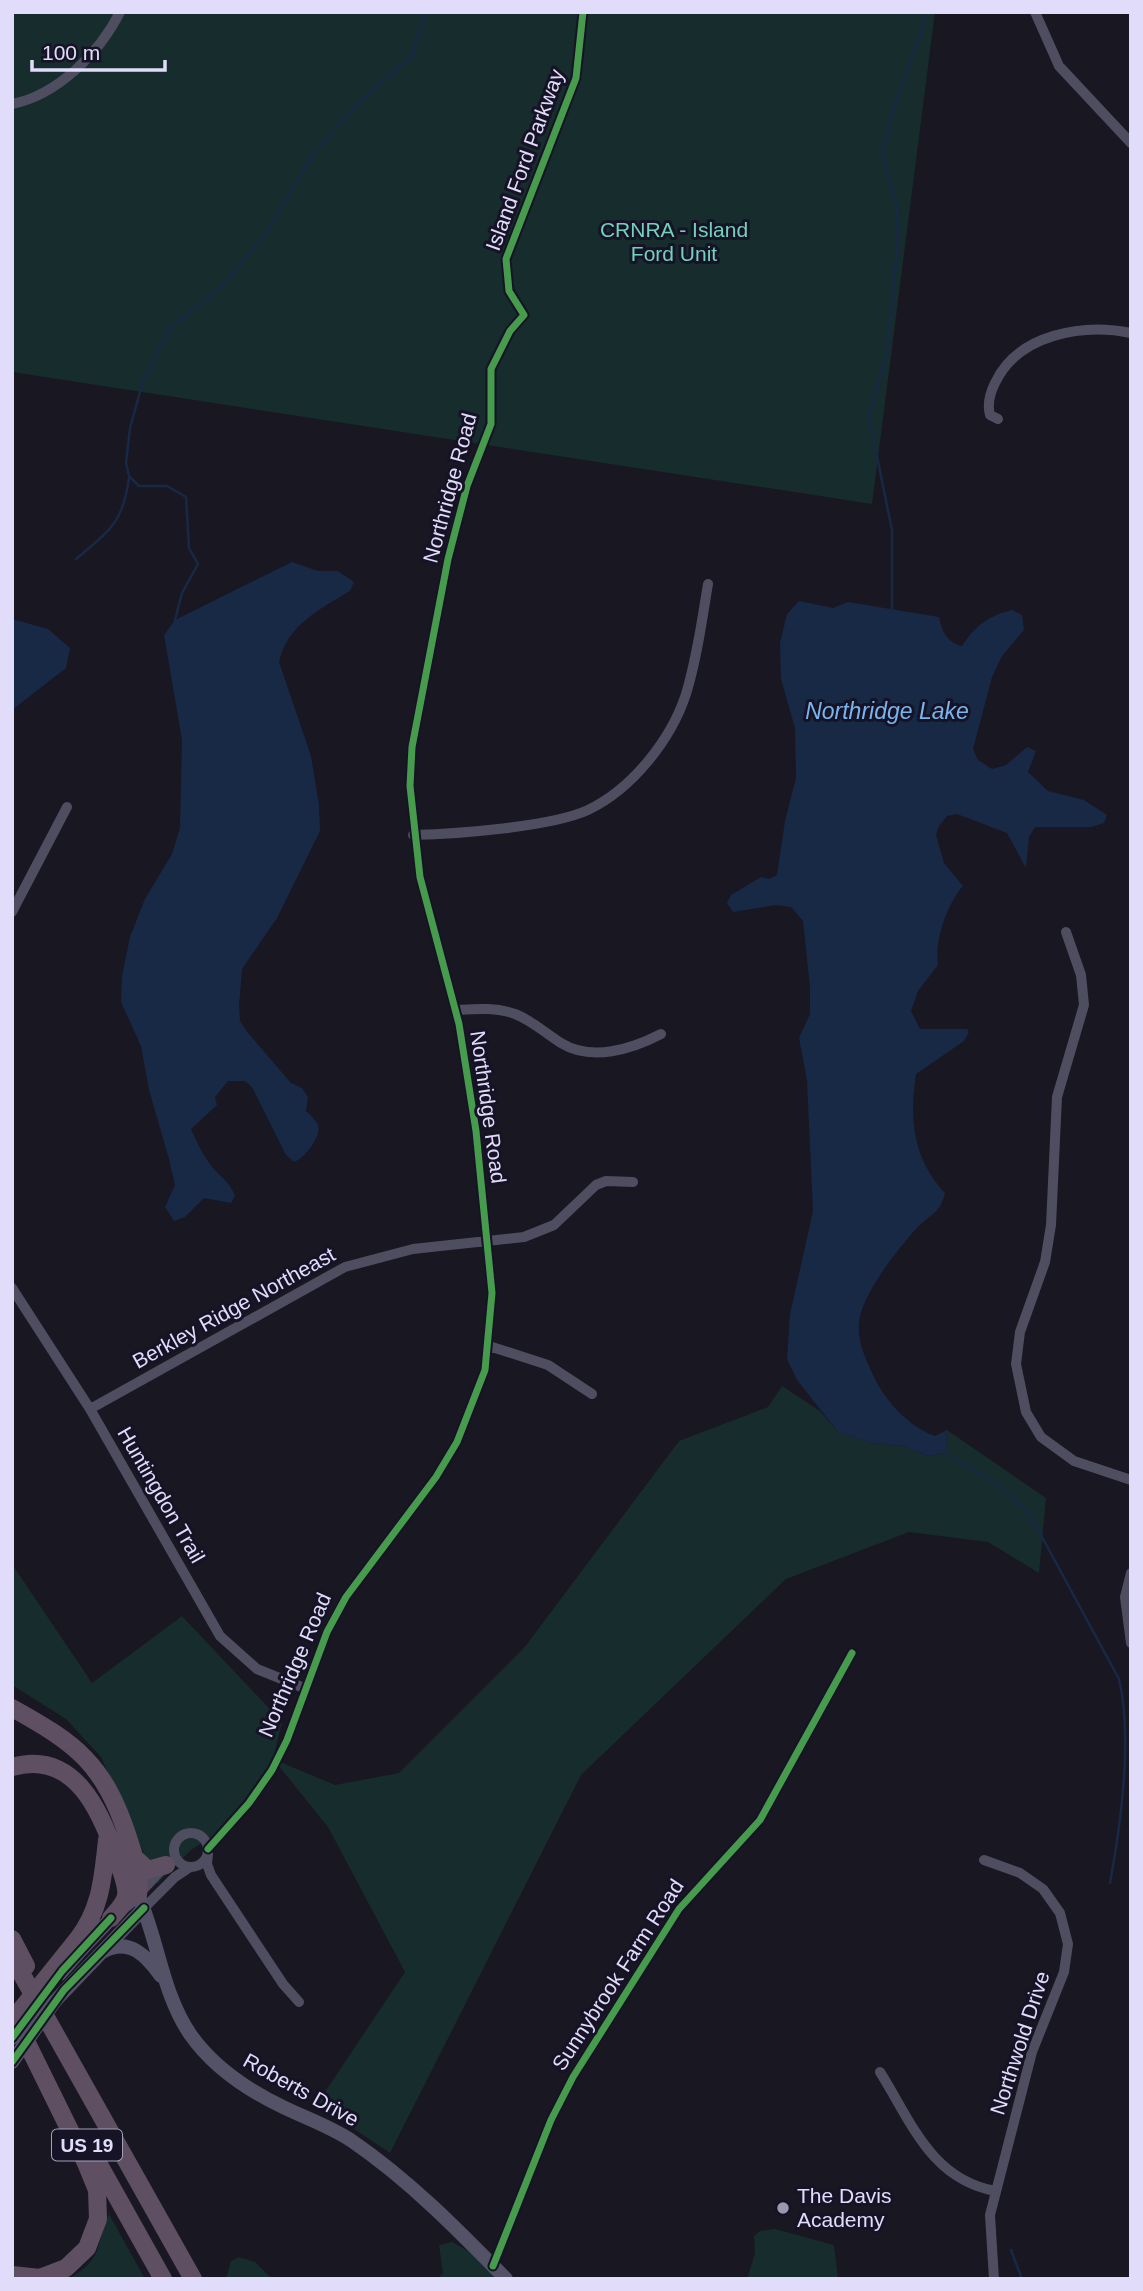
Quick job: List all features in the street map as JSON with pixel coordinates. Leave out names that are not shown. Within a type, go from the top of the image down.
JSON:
[{"type":"highway","points":[[12,1708],[58,1733],[86,1757],[115,1802],[141,1876],[136,1898],[111,1918]]},
{"type":"highway","points":[[12,1767],[43,1764],[70,1775],[86,1793],[108,1833],[136,1898]]},
{"type":"highway","points":[[12,2021],[79,1945],[92,1920],[99,1899],[108,1833]]},
{"type":"highway","points":[[135,1858],[148,1870],[166,1865]]},
{"type":"highway","points":[[12,1940],[125,2156]]},
{"type":"highway","name":"US 19","points":[[12,1957],[193,2279]]},
{"type":"highway","points":[[12,2012],[86,2163],[99,2203],[94,2234],[87,2248],[66,2268],[40,2278],[12,2275]]},
{"type":"highway","name":"US 19","points":[[12,2012],[163,2279]]},
{"type":"street","points":[[12,104],[54,85],[93,54],[120,12]]},
{"type":"street","name":"Island Ford Parkway","points":[[524,315],[509,291],[506,259],[576,78],[583,12]]},
{"type":"street","points":[[1035,12],[1059,66],[1131,143]]},
{"type":"street","name":"Northridge Road","points":[[136,1898],[203,1862],[208,1851],[272,1770],[287,1740],[304,1688],[346,1597],[436,1477],[457,1442],[478,1395],[489,1346],[492,1293],[476,1131],[455,1010],[420,877],[413,835],[410,786],[412,747],[447,559],[467,485],[491,424],[491,369],[510,331],[524,315]]},
{"type":"street","points":[[998,419],[990,415],[988,407],[992,389],[999,375],[1018,354],[1047,339],[1079,331],[1110,329],[1131,333]]},
{"type":"street","points":[[413,835],[558,820],[588,810],[614,793],[655,752],[677,717],[695,657],[708,583]]},
{"type":"street","points":[[12,912],[67,807]]},
{"type":"street","points":[[1066,932],[1081,975],[1084,1005],[1057,1097],[1051,1225],[1045,1262],[1020,1332],[1016,1364],[1026,1412],[1041,1437],[1074,1461],[1131,1480]]},
{"type":"street","points":[[455,1010],[491,1009],[512,1013],[534,1023],[562,1044],[588,1052],[625,1049],[661,1034]]},
{"type":"street","name":"Berkley Ridge Northeast","points":[[90,1409],[345,1268],[413,1248],[524,1237],[543,1231],[563,1218],[596,1185],[606,1181],[633,1182]]},
{"type":"street","name":"Huntingdon Trail","points":[[12,1288],[90,1409],[220,1636],[257,1669],[304,1688]]},
{"type":"street","points":[[489,1346],[548,1365],[592,1394]]},
{"type":"street","points":[[1131,1573],[1125,1597],[1131,1643]]},
{"type":"street","name":"Sunnybrook Farm Road","points":[[494,2266],[551,2120],[573,2077],[680,1909],[760,1820],[852,1653]]},
{"type":"street","points":[[211,1875],[177,1860],[175,1846],[183,1836],[216,1831],[230,1823]]},
{"type":"street","points":[[197,1834],[204,1840],[208,1851],[211,1875],[283,1984],[299,2002]]},
{"type":"street","name":"Northridge Road","points":[[12,2062],[64,1990],[90,1963],[136,1898],[166,1865],[175,1846]]},
{"type":"street","name":"Northwold Drive","points":[[984,1860],[1020,1873],[1042,1889],[1060,1913],[1068,1944],[1064,1972],[1032,2052],[995,2191],[989,2234],[994,2279]]},
{"type":"street","name":"Roberts Drive","points":[[136,1898],[185,2026],[214,2062],[231,2077],[282,2107],[352,2141],[402,2179],[506,2279]]},
{"type":"street","points":[[12,2038],[79,1945],[111,1918]]},
{"type":"street","points":[[90,1963],[110,1948],[131,1947],[147,1958],[170,1987]]},
{"type":"street","points":[[880,2072],[939,2165],[964,2182],[995,2191]]},
{"type":"green space","name":"CRNRA - Island Ford Unit","points":[[12,12],[935,12],[872,504],[12,372]]},
{"type":"green space","points":[[782,1386],[820,1411],[838,1432],[872,1443],[903,1446],[928,1456],[946,1453],[947,1430],[1046,1498],[1039,1573],[988,1542],[909,1532],[786,1579],[581,1775],[390,2153],[317,2104],[405,1972],[328,1827],[273,1759],[335,1785],[399,1773],[524,1648],[679,1441],[768,1407]]},
{"type":"green space","points":[[12,1564],[92,1683],[182,1616],[282,1722],[273,1759],[233,1816],[217,1833],[191,1850],[157,1884],[101,1757],[66,1719],[12,1685]]},
{"type":"green space","points":[[109,2214],[145,2279],[68,2279],[94,2257]]},
{"type":"green space","points":[[775,2229],[834,2245],[838,2279],[747,2279],[755,2253],[754,2236],[760,2231]]},
{"type":"green space","points":[[452,2242],[472,2253],[500,2279],[438,2279],[443,2273],[439,2245]]},
{"type":"green space","points":[[239,2257],[255,2262],[272,2279],[226,2279],[231,2261]]},
{"type":"water","points":[[292,562],[318,571],[338,571],[354,582],[350,591],[316,612],[297,628],[283,649],[279,662],[311,756],[319,805],[320,831],[277,918],[242,969],[239,1005],[240,1021],[248,1033],[291,1083],[302,1088],[308,1097],[306,1111],[316,1121],[319,1130],[311,1146],[294,1162],[286,1155],[252,1087],[245,1081],[228,1081],[215,1097],[217,1105],[191,1129],[207,1160],[235,1196],[231,1203],[204,1198],[185,1217],[174,1221],[165,1207],[175,1185],[169,1159],[149,1090],[141,1046],[121,1002],[122,976],[130,937],[145,899],[172,854],[180,828],[182,740],[164,635],[175,620]]},
{"type":"water","name":"Northridge Lake","points":[[799,601],[833,608],[848,602],[939,617],[946,636],[962,646],[977,627],[996,615],[1012,610],[1022,615],[1024,630],[1002,656],[992,677],[973,749],[978,760],[992,769],[1006,765],[1027,747],[1036,751],[1028,772],[1048,791],[1084,800],[1107,815],[1104,823],[1091,827],[1035,827],[1029,837],[1026,868],[1007,833],[957,814],[947,816],[936,835],[944,863],[963,886],[943,923],[938,945],[938,965],[918,991],[911,1011],[920,1029],[967,1029],[969,1032],[964,1041],[916,1074],[913,1107],[920,1152],[934,1180],[945,1193],[937,1210],[916,1229],[881,1273],[866,1299],[859,1323],[861,1345],[869,1366],[880,1388],[893,1405],[908,1420],[926,1432],[935,1436],[947,1430],[946,1453],[928,1456],[903,1446],[872,1443],[838,1432],[797,1380],[787,1359],[790,1314],[813,1211],[807,1080],[799,1038],[810,1014],[803,921],[791,907],[776,905],[733,912],[727,903],[731,895],[761,877],[769,879],[777,875],[785,821],[796,778],[795,728],[781,679],[780,643],[787,614]]},
{"type":"water","points":[[12,619],[48,629],[70,648],[66,668],[12,710]]},
{"type":"waterway","points":[[892,609],[892,530],[869,417],[887,351],[898,241],[897,210],[883,154],[891,116],[923,27],[924,12]]},
{"type":"waterway","points":[[175,620],[182,593],[198,564],[189,548],[186,497],[167,486],[139,486],[129,476],[126,463],[130,428],[143,381],[170,328],[220,288],[265,235],[312,156],[361,100],[411,57],[426,13]]},
{"type":"waterway","points":[[76,559],[98,540],[119,516],[129,478]]},
{"type":"waterway","points":[[946,1453],[999,1486],[1029,1513],[1119,1679],[1125,1727],[1124,1781],[1110,1883]]},
{"type":"waterway","points":[[1011,2250],[1022,2279]]},
{"type":"cycle path","points":[[208,1849],[249,1803],[272,1770],[287,1740],[327,1632],[346,1597],[436,1477],[457,1442],[485,1370],[492,1293],[476,1131],[459,1024],[420,877],[410,786],[412,747],[448,559],[467,486],[491,424],[491,369],[510,331],[524,315],[509,291],[506,259],[576,78],[583,12]]},
{"type":"cycle path","points":[[493,2266],[551,2120],[573,2077],[679,1909],[760,1820],[852,1653]]},
{"type":"cycle path","points":[[12,2062],[64,1990],[144,1908]]},
{"type":"cycle path","points":[[12,2038],[62,1971],[111,1918]]},
{"type":"place","name":"The Davis Academy","points":[[783,2208]]}]
